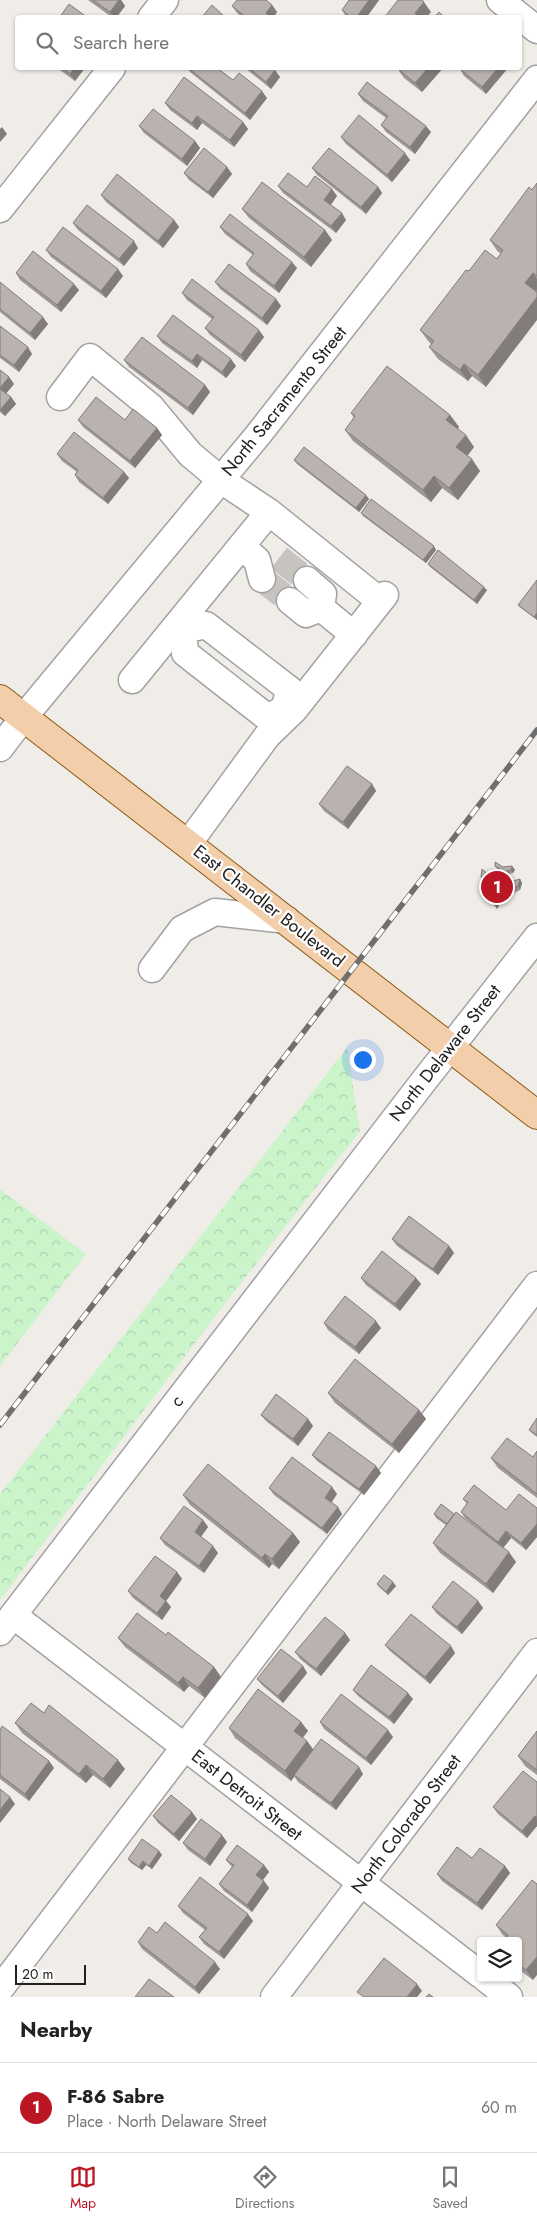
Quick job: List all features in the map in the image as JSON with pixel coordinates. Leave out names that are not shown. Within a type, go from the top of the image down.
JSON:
[{"type":"main road","name":"East Chandler Boulevard","points":[[0,700],[537,1115]]},
{"type":"street","points":[[153,15],[165,0]]},
{"type":"street","points":[[500,0],[518,15]]},
{"type":"street","points":[[522,18],[537,30]]},
{"type":"street","points":[[0,208],[110,70]]},
{"type":"street","name":"North Sacramento Street","points":[[0,748],[258,435],[537,79]]},
{"type":"street","points":[[60,397],[90,357],[151,407],[190,454],[221,480],[269,512],[383,598],[354,635],[267,736],[188,844]]},
{"type":"street","points":[[132,680],[180,628],[260,561],[269,512]]},
{"type":"street","points":[[307,580],[323,594],[320,608]]},
{"type":"street","points":[[290,601],[306,614],[320,608]]},
{"type":"street","points":[[320,608],[354,635]]},
{"type":"street","points":[[180,628],[206,625],[288,689],[291,709]]},
{"type":"street","points":[[180,628],[185,653],[268,718],[291,709]]},
{"type":"street","points":[[152,969],[182,929],[215,912],[287,920]]},
{"type":"street","name":"North Delaware Street","points":[[355,1170],[537,937]]},
{"type":"street","name":"c","points":[[6,1624],[355,1170]]},
{"type":"street","points":[[0,1989],[537,1285]]},
{"type":"street","name":"East Detroit Street","points":[[6,1624],[184,1747],[477,1972]]},
{"type":"street","name":"North Colorado Street","points":[[274,1997],[537,1652]]},
{"type":"street","points":[[490,1982],[509,1997]]},
{"type":"green space","points":[[347,1048],[360,1131],[223,1306],[0,1600],[0,1494]]},
{"type":"green space","points":[[0,1189],[86,1254],[0,1366]]},
{"type":"building","points":[[93,0],[119,0],[110,12]]},
{"type":"building","points":[[237,0],[266,0],[272,5],[266,13],[268,15],[243,15],[232,6]]},
{"type":"building","points":[[349,0],[369,0],[358,15],[348,15],[342,10]]},
{"type":"building","points":[[398,0],[422,0],[424,2],[415,13],[417,15],[386,15]]},
{"type":"building","points":[[69,4],[84,15],[61,15]]},
{"type":"building","points":[[212,5],[223,15],[204,15]]},
{"type":"building","points":[[65,70],[73,70],[70,74]]},
{"type":"building","points":[[191,70],[220,70],[233,80],[239,73],[262,91],[245,113]]},
{"type":"building","points":[[251,70],[275,70],[266,82]]},
{"type":"building","points":[[399,70],[426,70],[415,83]]},
{"type":"building","points":[[461,70],[496,70],[482,87]]},
{"type":"building","points":[[184,77],[243,122],[230,140],[197,116],[192,123],[165,103]]},
{"type":"building","points":[[367,82],[426,126],[410,147],[381,125],[388,116],[358,94]]},
{"type":"building","points":[[153,109],[195,141],[182,159],[139,126]]},
{"type":"building","points":[[359,115],[405,153],[387,175],[341,137]]},
{"type":"building","points":[[204,148],[227,167],[208,192],[184,173]]},
{"type":"building","points":[[329,148],[378,187],[361,207],[312,168]]},
{"type":"building","points":[[288,173],[307,187],[315,176],[332,189],[324,200],[342,213],[331,226],[278,186]]},
{"type":"building","points":[[117,174],[174,220],[158,241],[101,195]]},
{"type":"building","points":[[262,182],[325,230],[304,257],[242,209]]},
{"type":"building","points":[[537,183],[537,276],[533,273],[525,283],[537,292],[537,297],[478,375],[464,364],[460,370],[429,347],[434,341],[420,330],[466,270],[469,271],[485,250],[497,259],[503,250],[490,240],[529,187],[532,190]]},
{"type":"building","points":[[87,205],[134,241],[119,259],[73,223]]},
{"type":"building","points":[[230,214],[292,262],[274,286],[246,264],[254,253],[220,227]]},
{"type":"building","points":[[63,227],[118,269],[101,291],[46,250]]},
{"type":"building","points":[[33,251],[74,284],[57,305],[16,273]]},
{"type":"building","points":[[229,264],[276,299],[262,318],[215,282]]},
{"type":"building","points":[[192,279],[259,330],[241,355],[205,328],[214,317],[182,293]]},
{"type":"building","points":[[0,282],[43,317],[30,333],[0,309]]},
{"type":"building","points":[[173,315],[231,359],[222,372],[197,354],[192,361],[157,336]]},
{"type":"building","points":[[0,326],[28,347],[14,365],[0,355]]},
{"type":"building","points":[[142,337],[205,385],[188,408],[124,360]]},
{"type":"building","points":[[387,366],[450,415],[446,420],[466,435],[456,447],[472,459],[449,488],[434,476],[423,490],[345,430],[355,416],[351,413]]},
{"type":"building","points":[[0,370],[9,377],[0,388]]},
{"type":"building","points":[[0,389],[11,397],[0,410]]},
{"type":"building","points":[[96,397],[125,420],[133,409],[157,428],[130,461],[78,420]]},
{"type":"building","points":[[74,432],[124,472],[103,498],[75,475],[78,470],[57,454]]},
{"type":"building","points":[[304,447],[366,495],[356,508],[294,460]]},
{"type":"building","points":[[371,499],[434,546],[423,560],[361,513]]},
{"type":"building","points":[[438,550],[484,587],[474,600],[428,564]]},
{"type":"building","points":[[537,580],[537,613],[534,617],[518,605]]},
{"type":"building","points":[[347,766],[372,784],[343,822],[319,804]]},
{"type":"building","points":[[495,862],[503,867],[512,866],[511,870],[504,872],[503,884],[520,879],[518,886],[500,894],[495,906],[494,893],[481,877],[482,869],[497,882],[500,869],[495,866]]},
{"type":"building","points":[[409,1216],[449,1246],[433,1269],[392,1239]]},
{"type":"building","points":[[382,1251],[416,1278],[395,1304],[361,1278]]},
{"type":"building","points":[[345,1296],[376,1321],[355,1347],[324,1323]]},
{"type":"building","points":[[355,1359],[419,1410],[392,1444],[328,1393]]},
{"type":"building","points":[[276,1394],[308,1419],[293,1439],[261,1415]]},
{"type":"building","points":[[537,1418],[537,1435],[529,1430]]},
{"type":"building","points":[[329,1432],[376,1466],[359,1489],[312,1455]]},
{"type":"building","points":[[507,1438],[533,1457],[537,1451],[537,1494],[491,1458]]},
{"type":"building","points":[[292,1457],[332,1487],[325,1498],[338,1507],[322,1528],[269,1488]]},
{"type":"building","points":[[208,1464],[293,1533],[272,1559],[265,1554],[262,1558],[183,1495]]},
{"type":"building","points":[[474,1485],[506,1510],[519,1494],[537,1508],[537,1524],[521,1543],[506,1531],[498,1542],[461,1512],[468,1502],[463,1499]]},
{"type":"building","points":[[441,1504],[454,1514],[447,1524],[434,1514]]},
{"type":"building","points":[[184,1506],[203,1520],[195,1532],[213,1546],[199,1566],[160,1538]]},
{"type":"building","points":[[456,1512],[509,1552],[486,1584],[433,1543]]},
{"type":"building","points":[[155,1556],[177,1572],[160,1596],[166,1601],[157,1613],[128,1591]]},
{"type":"building","points":[[384,1575],[393,1582],[386,1592],[377,1584]]},
{"type":"building","points":[[453,1581],[478,1601],[457,1627],[432,1607]]},
{"type":"building","points":[[137,1613],[166,1635],[168,1632],[214,1667],[198,1688],[183,1677],[178,1683],[118,1638]]},
{"type":"building","points":[[411,1614],[451,1646],[425,1677],[385,1645]]},
{"type":"building","points":[[325,1617],[345,1633],[316,1669],[295,1652]]},
{"type":"building","points":[[281,1649],[303,1666],[278,1696],[257,1679]]},
{"type":"building","points":[[371,1665],[408,1693],[389,1717],[353,1690]]},
{"type":"building","points":[[258,1689],[301,1722],[294,1731],[307,1741],[285,1771],[229,1728]]},
{"type":"building","points":[[341,1694],[388,1730],[366,1758],[320,1722]]},
{"type":"building","points":[[31,1703],[44,1713],[49,1705],[118,1760],[103,1779],[86,1765],[79,1774],[15,1723]]},
{"type":"building","points":[[2,1726],[49,1761],[25,1794],[0,1775],[0,1730]]},
{"type":"building","points":[[537,1731],[537,1770],[518,1756]]},
{"type":"building","points":[[321,1739],[359,1767],[331,1803],[294,1775]]},
{"type":"building","points":[[523,1771],[537,1782],[537,1817],[535,1816],[522,1831],[493,1807]]},
{"type":"building","points":[[0,1789],[10,1797],[0,1810]]},
{"type":"building","points":[[171,1795],[192,1812],[174,1834],[153,1816]]},
{"type":"building","points":[[201,1819],[222,1835],[205,1859],[183,1843]]},
{"type":"building","points":[[142,1839],[159,1851],[149,1866],[143,1861],[139,1867],[128,1859]]},
{"type":"building","points":[[237,1845],[264,1865],[256,1875],[264,1881],[247,1905],[219,1884],[234,1865],[226,1860]]},
{"type":"building","points":[[457,1847],[472,1858],[480,1848],[505,1866],[477,1903],[437,1874]]},
{"type":"building","points":[[200,1877],[248,1914],[219,1952],[199,1937],[207,1928],[178,1906]]},
{"type":"building","points":[[532,1880],[537,1884],[537,1957],[526,1970],[522,1967],[522,1937],[507,1937],[508,1935],[496,1925]]},
{"type":"building","points":[[165,1922],[215,1962],[195,1987],[138,1942],[149,1927],[157,1933]]},
{"type":"building","points":[[384,1958],[417,1984],[407,1997],[364,1997],[357,1992]]},
{"type":"building","points":[[149,1979],[174,1997],[135,1997]]},
{"type":"tunnel","points":[[279,558],[307,580]]},
{"type":"tunnel","points":[[262,579],[290,601]]},
{"type":"railway","points":[[0,1425],[537,730]]},
{"type":"place","name":"F-86 Sabre","points":[[497,887]]}]
